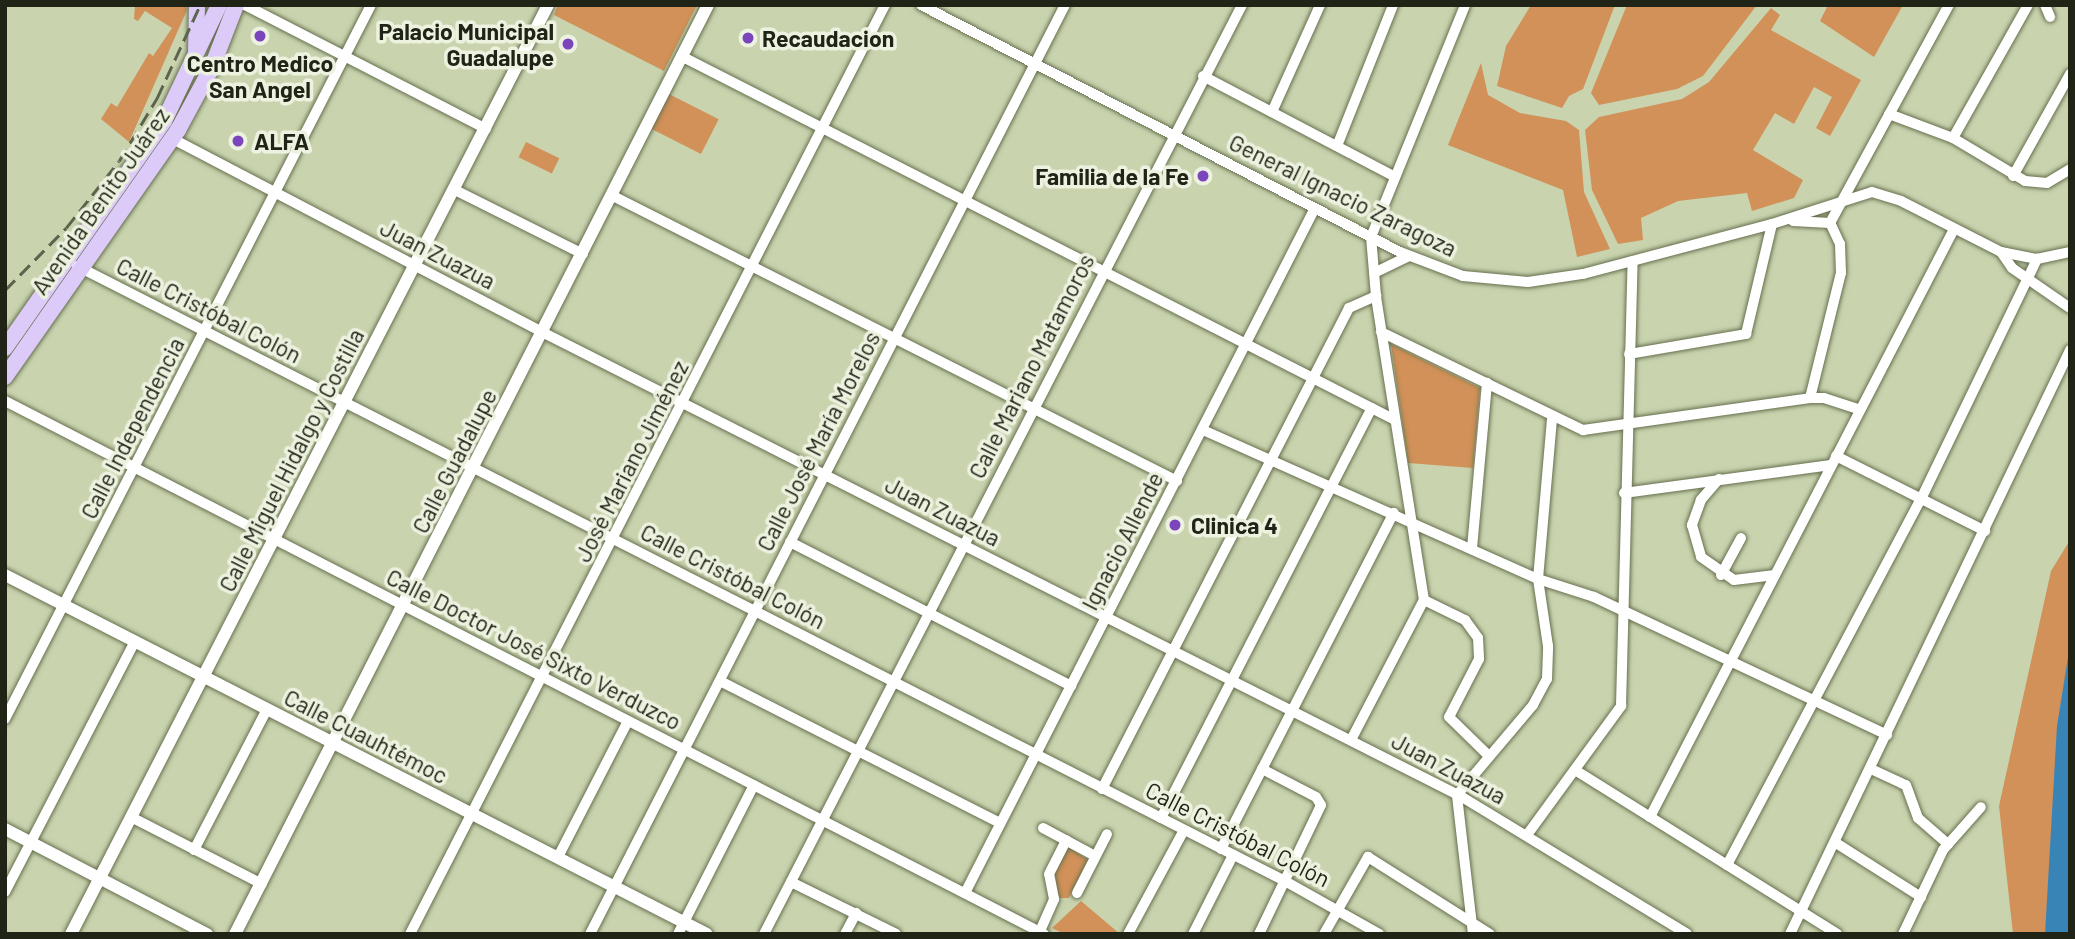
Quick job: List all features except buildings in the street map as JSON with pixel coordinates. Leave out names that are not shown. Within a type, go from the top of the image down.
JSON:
[{"type":"main road","points":[[195,61],[197,5]]},
{"type":"main road","name":"Avenida Benito Juárez","points":[[5,348],[164,121],[195,61],[219,5]]},
{"type":"main road","name":"Avenida Benito Juárez","points":[[5,377],[173,139],[212,67],[236,5]]},
{"type":"street","points":[[245,5],[486,129]]},
{"type":"street","name":"Calle Independencia","points":[[5,719],[276,195],[371,5]]},
{"type":"street","name":"Calle Miguel Hidalgo y Costilla","points":[[71,934],[548,5]]},
{"type":"street","name":"Calle Guadalupe","points":[[235,934],[708,5]]},
{"type":"street","name":"José Mariano Jiménez","points":[[410,934],[615,540],[885,5]]},
{"type":"street","name":"General Ignacio Zaragoza","points":[[921,5],[1371,237],[1409,256],[1463,276],[1518,282],[1583,274],[1772,225],[1861,193],[1886,195],[2001,252],[2008,265],[2070,308]]},
{"type":"street","name":"Calle José María Morelos","points":[[590,934],[1065,5]]},
{"type":"street","name":"Calle Mariano Matamoros","points":[[764,934],[930,614],[1102,270],[1242,5]]},
{"type":"street","points":[[1272,112],[1320,5]]},
{"type":"street","points":[[1337,146],[1393,5]]},
{"type":"street","points":[[1351,740],[1424,600],[1381,332],[1371,237],[1465,5]]},
{"type":"street","points":[[1830,223],[1949,5]]},
{"type":"street","points":[[1953,138],[2028,5]]},
{"type":"street","points":[[2045,5],[2049,17]]},
{"type":"street","points":[[681,57],[1395,420]]},
{"type":"street","points":[[2013,176],[2070,74]]},
{"type":"street","points":[[1203,76],[1395,177]]},
{"type":"street","points":[[1889,114],[1953,138],[2013,176],[2038,184],[2070,169]]},
{"type":"street","name":"Juan Zuazua","points":[[173,139],[542,332],[1457,794],[1687,934]]},
{"type":"street","points":[[455,190],[583,254]]},
{"type":"street","points":[[613,195],[753,263],[894,339],[1177,481]]},
{"type":"street","name":"Ignacio Allende","points":[[965,893],[1315,208]]},
{"type":"street","points":[[1787,220],[1830,223]]},
{"type":"street","points":[[1810,398],[1841,273],[1840,244],[1830,223]]},
{"type":"street","points":[[1629,354],[1746,334],[1772,225]]},
{"type":"street","points":[[1650,817],[1954,229]]},
{"type":"street","points":[[2001,252],[2037,259],[2070,253]]},
{"type":"street","points":[[1374,273],[1409,256]]},
{"type":"street","points":[[1727,865],[1921,499],[2030,280],[2037,259]]},
{"type":"street","name":"Calle Cristóbal Colón","points":[[65,260],[894,682],[1035,757],[1285,881],[1379,934]]},
{"type":"street","points":[[1527,835],[1621,706],[1624,493],[1633,261]]},
{"type":"street","points":[[1102,789],[1349,308],[1376,296]]},
{"type":"street","points":[[1381,332],[1552,418],[1583,430],[1810,398],[1824,398],[1860,410]]},
{"type":"street","points":[[1790,934],[1836,843],[2070,350]]},
{"type":"street","points":[[1472,548],[1486,383]]},
{"type":"street","name":"Calle Doctor José Sixto Verduzco","points":[[5,401],[1042,933]]},
{"type":"street","points":[[1161,818],[1372,408]]},
{"type":"street","points":[[1473,928],[1457,794],[1533,705],[1547,679],[1550,659],[1538,579],[1552,418]]},
{"type":"street","points":[[1203,430],[1538,579],[1621,609],[1887,735]]},
{"type":"street","points":[[1624,493],[1834,460],[1985,531]]},
{"type":"street","points":[[1719,479],[1701,500],[1692,525],[1701,557],[1721,575],[1747,582],[1774,575]]},
{"type":"street","points":[[1221,849],[1394,513]]},
{"type":"street","points":[[1721,575],[1741,538]]},
{"type":"street","points":[[790,542],[1071,686]]},
{"type":"street","name":"Calle Cuauhtémoc","points":[[5,576],[614,886],[681,928],[707,934]]},
{"type":"street","points":[[1424,600],[1465,620],[1478,638],[1479,659],[1449,717],[1489,755]]},
{"type":"street","points":[[5,892],[135,642]]},
{"type":"street","points":[[720,681],[1000,823]]},
{"type":"street","points":[[194,849],[267,709]]},
{"type":"street","points":[[558,857],[628,721]]},
{"type":"street","points":[[1259,934],[1321,802],[1262,769]]},
{"type":"street","points":[[1871,769],[1906,785],[1917,818],[1948,844]]},
{"type":"street","points":[[1575,770],[1837,934]]},
{"type":"street","points":[[681,928],[754,785]]},
{"type":"street","points":[[1903,934],[1948,844],[1982,807]]},
{"type":"street","points":[[131,817],[262,884]]},
{"type":"street","points":[[1043,828],[1095,856]]},
{"type":"street","points":[[5,829],[207,934]]},
{"type":"street","points":[[1128,934],[1184,830]]},
{"type":"street","points":[[1077,893],[1107,834]]},
{"type":"street","points":[[1042,933],[1054,900],[1049,874],[1066,840]]},
{"type":"street","points":[[1836,843],[1920,897]]},
{"type":"street","points":[[1193,934],[1233,855]]},
{"type":"street","points":[[1324,934],[1365,858],[1473,928],[1490,934]]},
{"type":"street","points":[[790,882],[896,934]]},
{"type":"street","points":[[845,934],[856,913]]},
{"type":"shaded area","points":[[135,5],[186,5],[187,10],[129,142],[101,119],[111,103],[117,107],[149,53],[153,56],[172,28],[145,11],[138,21],[134,19]]},
{"type":"shaded area","points":[[558,5],[697,5],[664,71],[554,15]]},
{"type":"shaded area","points":[[1531,5],[1615,5],[1583,89],[1569,96],[1562,108],[1497,86],[1506,46]]},
{"type":"shaded area","points":[[1627,5],[1757,5],[1703,76],[1677,89],[1599,105],[1591,93]]},
{"type":"shaded area","points":[[1828,5],[1903,5],[1874,57],[1820,21]]},
{"type":"shaded area","points":[[1771,8],[1780,15],[1771,30],[1861,80],[1830,136],[1816,128],[1832,97],[1814,87],[1794,124],[1775,113],[1753,150],[1803,180],[1794,198],[1752,211],[1747,193],[1678,201],[1641,218],[1643,240],[1618,244],[1592,190],[1585,130],[1599,117],[1682,99],[1709,82]]},
{"type":"shaded area","points":[[1481,63],[1488,95],[1520,113],[1566,121],[1579,130],[1584,192],[1610,249],[1577,257],[1563,190],[1448,145]]},
{"type":"shaded area","points":[[667,93],[719,119],[701,154],[649,128]]},
{"type":"shaded area","points":[[526,142],[559,158],[552,173],[519,157]]},
{"type":"shaded area","points":[[1391,344],[1480,388],[1473,468],[1408,463]]},
{"type":"shaded area","points":[[2070,540],[2070,934],[2013,934],[1999,806],[2051,571]]},
{"type":"shaded area","points":[[1067,846],[1088,860],[1069,898],[1059,898],[1050,879]]},
{"type":"shaded area","points":[[1081,901],[1120,934],[1064,934],[1052,928]]},
{"type":"water","points":[[2070,645],[2070,934],[2045,934],[2057,726]]},
{"type":"railway","points":[[5,290],[66,228],[119,161],[157,98],[200,5]]},
{"type":"place","name":"Centro Medico San Angel","points":[[260,36]]},
{"type":"place","name":"Recaudacion","points":[[748,38]]},
{"type":"place","name":"Palacio Municipal Guadalupe","points":[[568,44]]},
{"type":"place","name":"ALFA","points":[[238,141]]},
{"type":"place","name":"Familia de la Fe","points":[[1203,176]]},
{"type":"place","name":"Clinica 4","points":[[1175,525]]}]
